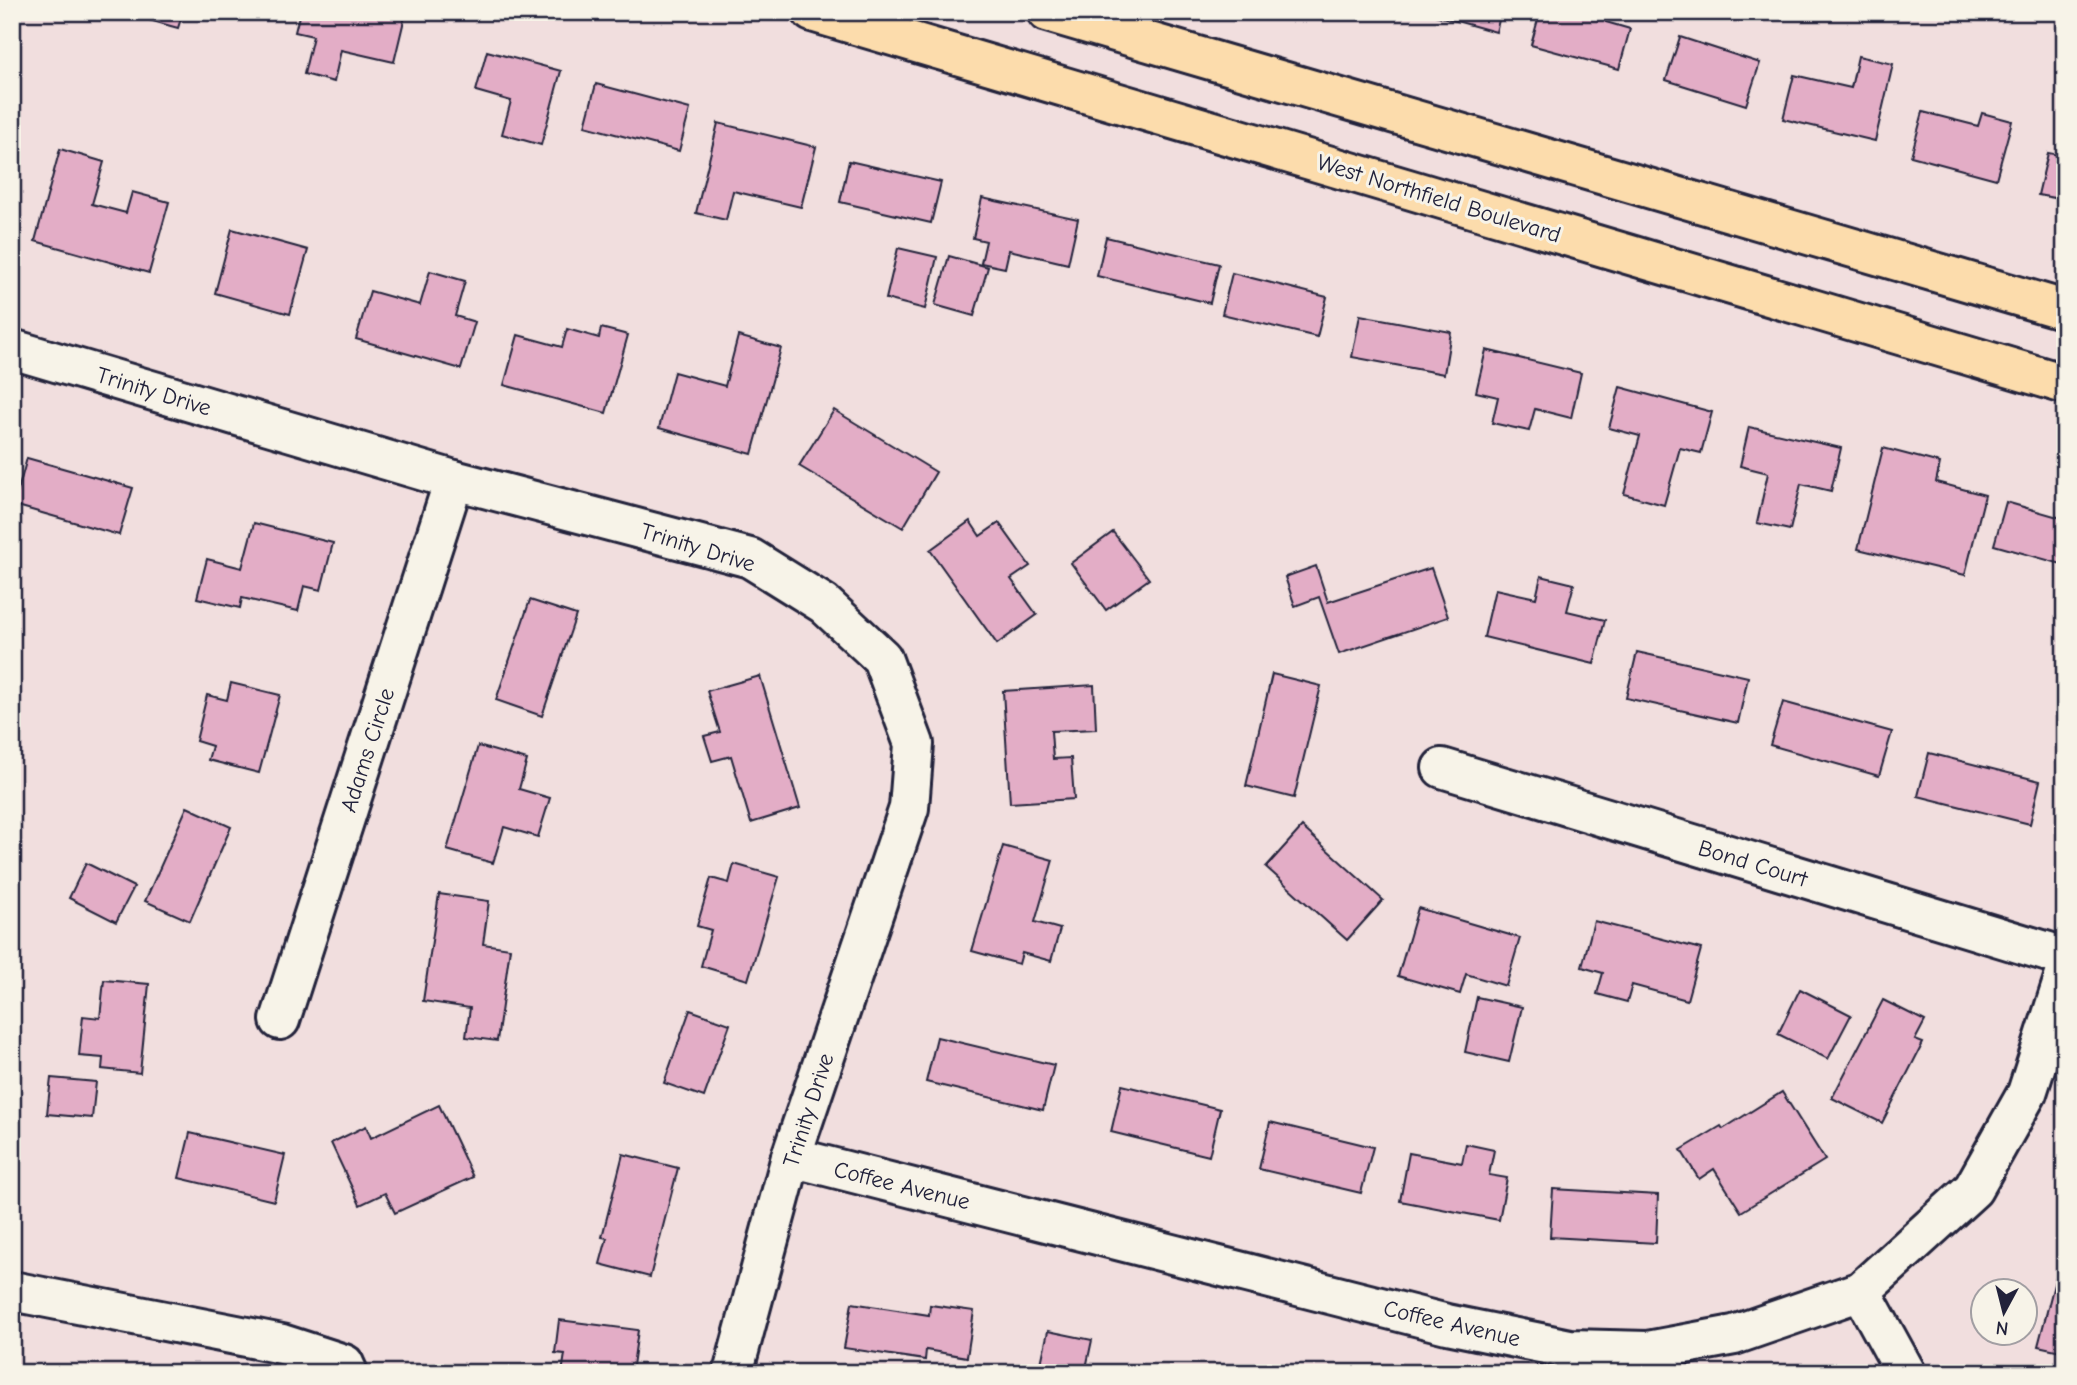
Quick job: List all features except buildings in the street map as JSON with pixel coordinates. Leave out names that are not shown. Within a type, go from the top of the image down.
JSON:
[{"type":"main road","name":"West Northfield Boulevard","points":[[812,12],[2065,384]]},
{"type":"main road","points":[[1047,12],[2065,310]]},
{"type":"street","name":"Trinity Drive","points":[[12,349],[454,480],[750,558],[824,604],[882,658],[914,744],[909,808],[791,1157],[733,1373]]},
{"type":"street","name":"Adams Circle","points":[[280,1020],[454,480]]},
{"type":"street","name":"Bond Court","points":[[1442,768],[2065,957]]},
{"type":"street","name":"Coffee Avenue","points":[[791,1157],[1447,1324],[1570,1349],[1647,1351],[1734,1335],[1861,1291],[1973,1189],[2027,1093],[2065,975]]},
{"type":"street","points":[[12,1291],[282,1344],[344,1364],[348,1373]]},
{"type":"street","points":[[1861,1291],[1906,1373]]}]
